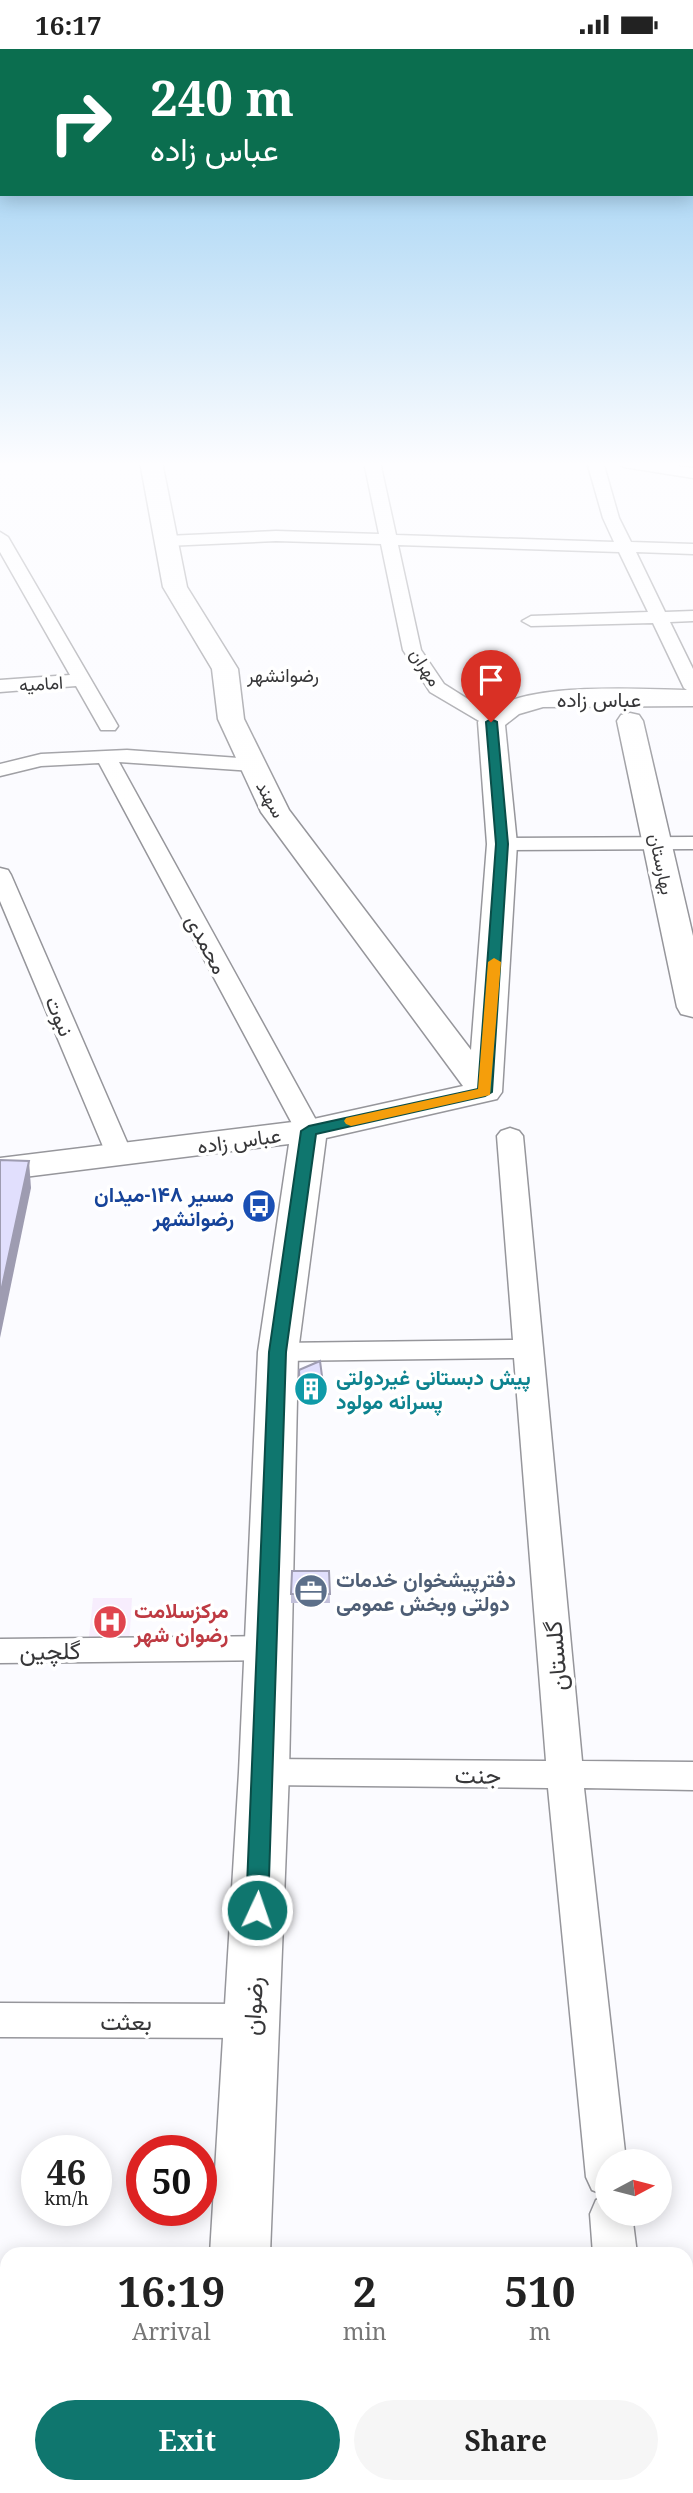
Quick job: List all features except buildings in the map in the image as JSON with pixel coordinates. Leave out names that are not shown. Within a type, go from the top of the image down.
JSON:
[{"type":"main road","name":"سهند","points":[[172,576],[174,587],[225,669],[231,719],[275,812],[485,1092]]},
{"type":"main road","name":"عباس زاده","points":[[491,722],[510,708],[542,699],[693,698]]},
{"type":"main road","name":"بهارستان","points":[[630,721],[693,1007]]},
{"type":"main road","points":[[485,1092],[502,844],[491,722]]},
{"type":"main road","name":"عباس زاده","points":[[0,1169],[309,1131],[485,1092]]},
{"type":"main road","name":"رضوان","points":[[240,2247],[264,1772],[278,1352],[309,1131]]},
{"type":"street","points":[[23,576],[108,726]]},
{"type":"street","name":"مهران","points":[[396,576],[412,650],[437,688],[491,722]]},
{"type":"street","points":[[639,576],[693,688]]},
{"type":"street","points":[[531,621],[693,616]]},
{"type":"street","name":"امامیه","points":[[0,686],[83,680]]},
{"type":"street","points":[[0,770],[40,760],[106,757],[166,757],[253,765]]},
{"type":"street","name":"محمدی","points":[[106,757],[309,1131]]},
{"type":"street","points":[[502,844],[693,843]]},
{"type":"street","name":"نبوت","points":[[0,875],[120,1156]]},
{"type":"street","name":"گلستان","points":[[510,1136],[565,1775],[604,2149]]},
{"type":"street","points":[[278,1352],[530,1349]]},
{"type":"street","name":"گلچین","points":[[0,1651],[268,1648]]},
{"type":"street","name":"جنت","points":[[264,1772],[693,1776]]},
{"type":"street","name":"بعثت","points":[[0,2020],[251,2021]]},
{"type":"street","points":[[612,2226],[614,2247]]},
{"type":"shaded area","name":"مرکزسلامت رضوان شهر","points":[[93,1598],[132,1598],[129,1646],[88,1646]]},
{"type":"slow traffic","points":[[351,1121],[485,1092],[494,962]]},
{"type":"place","name":"مسیر ۱۴۸-میدان رضوانشهر","points":[[259,1206]]},
{"type":"place","name":"پیش دبستانی غیردولتی پسرانه مولود","points":[[311,1389]]},
{"type":"place","name":"دفترپیشخوان خدمات دولتی وبخش عمومی","points":[[311,1591]]},
{"type":"place","name":"مرکزسلامت رضوان شهر","points":[[110,1622]]},
{"type":"district","name":"رضوانشهر","points":[[283,675]]},
{"type":"route","points":[[257,1910],[278,1352],[309,1131],[485,1092],[502,844],[491,722]]}]
